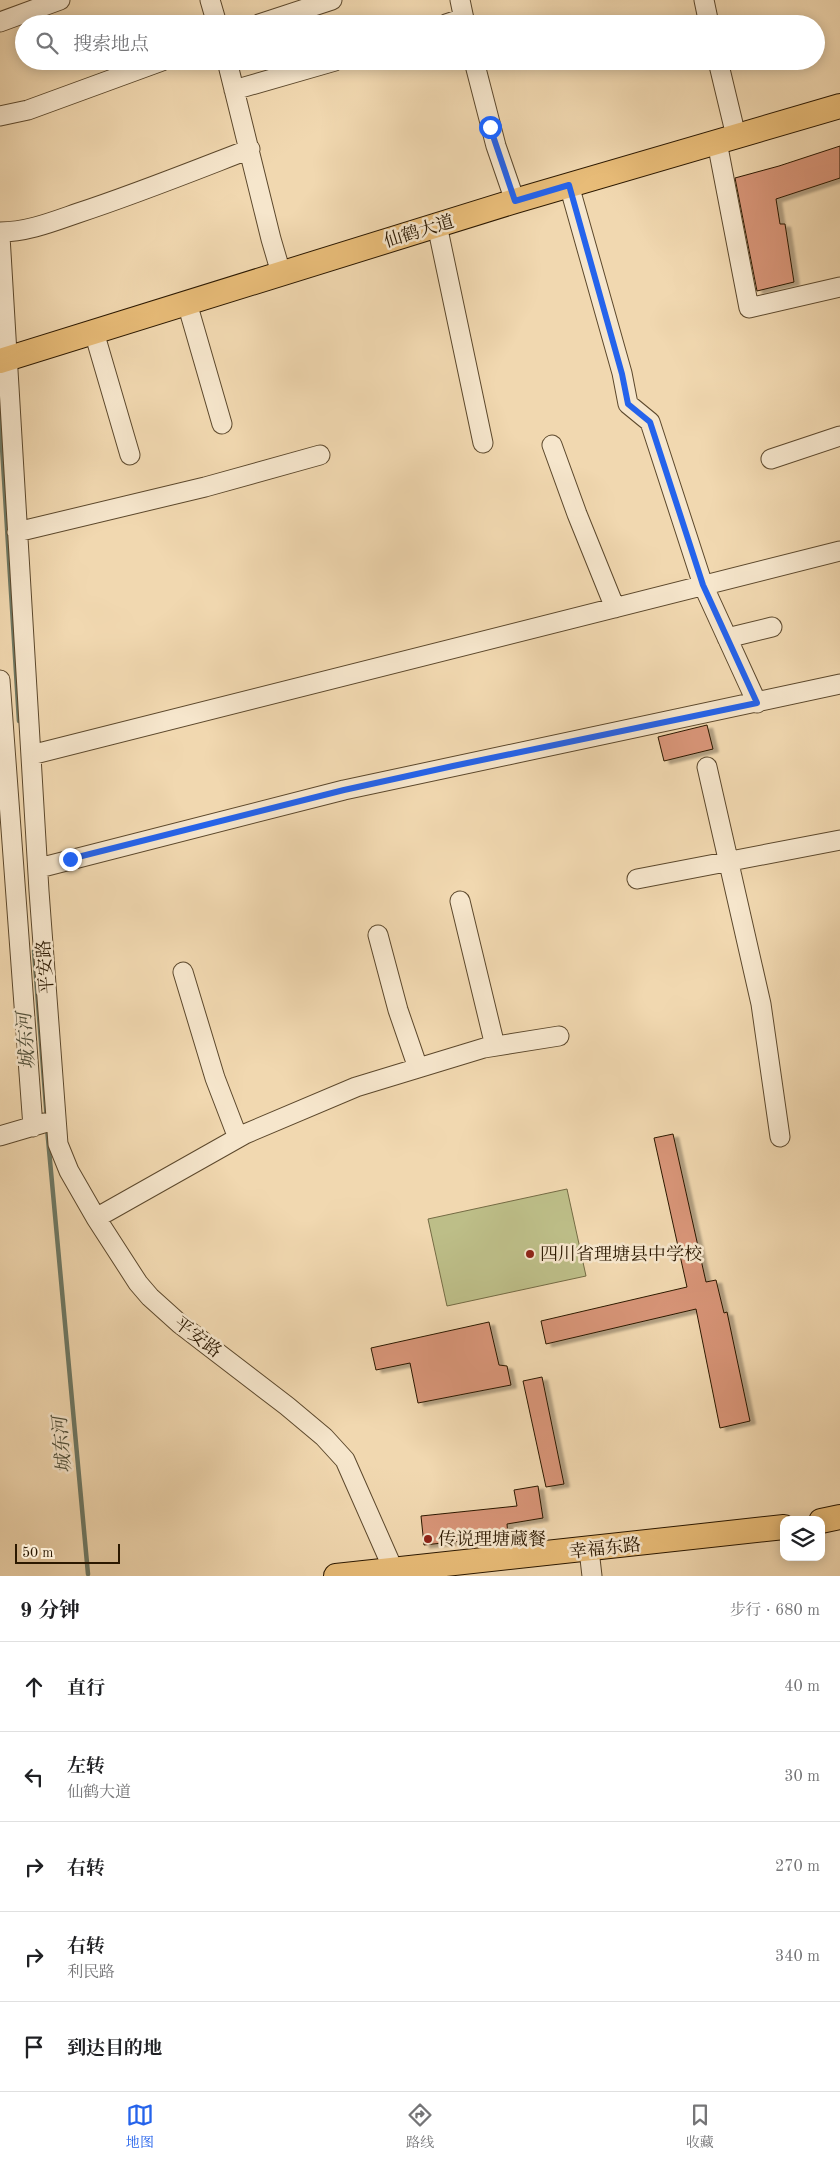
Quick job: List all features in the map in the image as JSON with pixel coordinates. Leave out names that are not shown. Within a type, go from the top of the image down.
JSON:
[{"type":"main road","name":"仙鹤大道","points":[[3,360],[515,201],[840,106]]},
{"type":"main road","points":[[825,1520],[840,1517]]},
{"type":"main road","name":"幸福东路","points":[[336,1576],[394,1570],[424,1572],[589,1550],[780,1528]]},
{"type":"street","points":[[19,15],[60,0]]},
{"type":"street","points":[[210,0],[214,15]]},
{"type":"street","points":[[286,15],[332,0]]},
{"type":"street","points":[[704,0],[707,15]]},
{"type":"street","points":[[0,22],[15,16]]},
{"type":"street","points":[[0,116],[28,110],[137,70]]},
{"type":"street","points":[[229,70],[281,274]]},
{"type":"street","points":[[234,90],[304,70]]},
{"type":"street","points":[[476,70],[496,146],[515,201]]},
{"type":"street","points":[[719,70],[749,308],[840,287]]},
{"type":"street","points":[[0,234],[33,228],[103,205],[250,149]]},
{"type":"street","points":[[569,185],[622,374],[628,404],[650,422],[703,585],[757,703]]},
{"type":"street","points":[[437,225],[484,442]]},
{"type":"street","name":"平安路","points":[[0,234],[3,360],[17,532],[39,868],[46,1123],[58,1144],[66,1165],[96,1218],[138,1283],[157,1304],[287,1406],[324,1437],[342,1456],[350,1469],[394,1570]]},
{"type":"street","points":[[187,303],[222,424]]},
{"type":"street","points":[[94,332],[130,455]]},
{"type":"street","points":[[771,458],[840,436]]},
{"type":"street","points":[[552,445],[577,514],[615,608]]},
{"type":"street","points":[[17,532],[205,487],[320,455]]},
{"type":"street","points":[[31,755],[840,551]]},
{"type":"street","points":[[727,638],[772,628]]},
{"type":"street","points":[[0,680],[46,1123],[0,1136]]},
{"type":"street","points":[[39,868],[344,790],[840,684]]},
{"type":"street","points":[[707,768],[761,1004],[780,1137]]},
{"type":"street","points":[[637,879],[840,840]]},
{"type":"street","points":[[460,901],[495,1046]]},
{"type":"street","points":[[378,934],[398,1010],[418,1068]]},
{"type":"street","points":[[184,972],[216,1078],[238,1138]]},
{"type":"street","points":[[96,1218],[238,1138],[356,1087],[484,1048],[559,1036]]},
{"type":"street","points":[[589,1550],[592,1576]]},
{"type":"green space","points":[[567,1189],[586,1276],[447,1306],[428,1219]]},
{"type":"building","points":[[840,146],[840,178],[776,199],[780,224],[785,224],[794,282],[757,291],[735,178]]},
{"type":"building","points":[[707,725],[713,749],[664,761],[658,737]]},
{"type":"building","points":[[673,1134],[706,1282],[716,1280],[724,1313],[727,1312],[750,1421],[720,1428],[696,1309],[546,1344],[541,1321],[687,1287],[654,1138]]},
{"type":"building","points":[[489,1322],[499,1365],[507,1366],[511,1385],[418,1403],[410,1363],[376,1370],[371,1348]]},
{"type":"building","points":[[542,1377],[564,1484],[546,1487],[523,1381]]},
{"type":"building","points":[[538,1486],[543,1518],[507,1524],[508,1536],[424,1545],[421,1516],[517,1506],[514,1490]]},
{"type":"waterway","name":"城东河","points":[[0,415],[19,721]]},
{"type":"waterway","name":"城东河","points":[[34,951],[47,1120]]},
{"type":"waterway","name":"城东河","points":[[47,1128],[88,1574]]},
{"type":"place","name":"四川省理塘县中学校","points":[[530,1254]]},
{"type":"place","name":"传说理塘蔵餐","points":[[428,1539]]},
{"type":"route","points":[[70,859],[344,790],[757,703],[703,585],[650,422],[628,404],[622,374],[569,185],[515,201],[490,127]]}]
